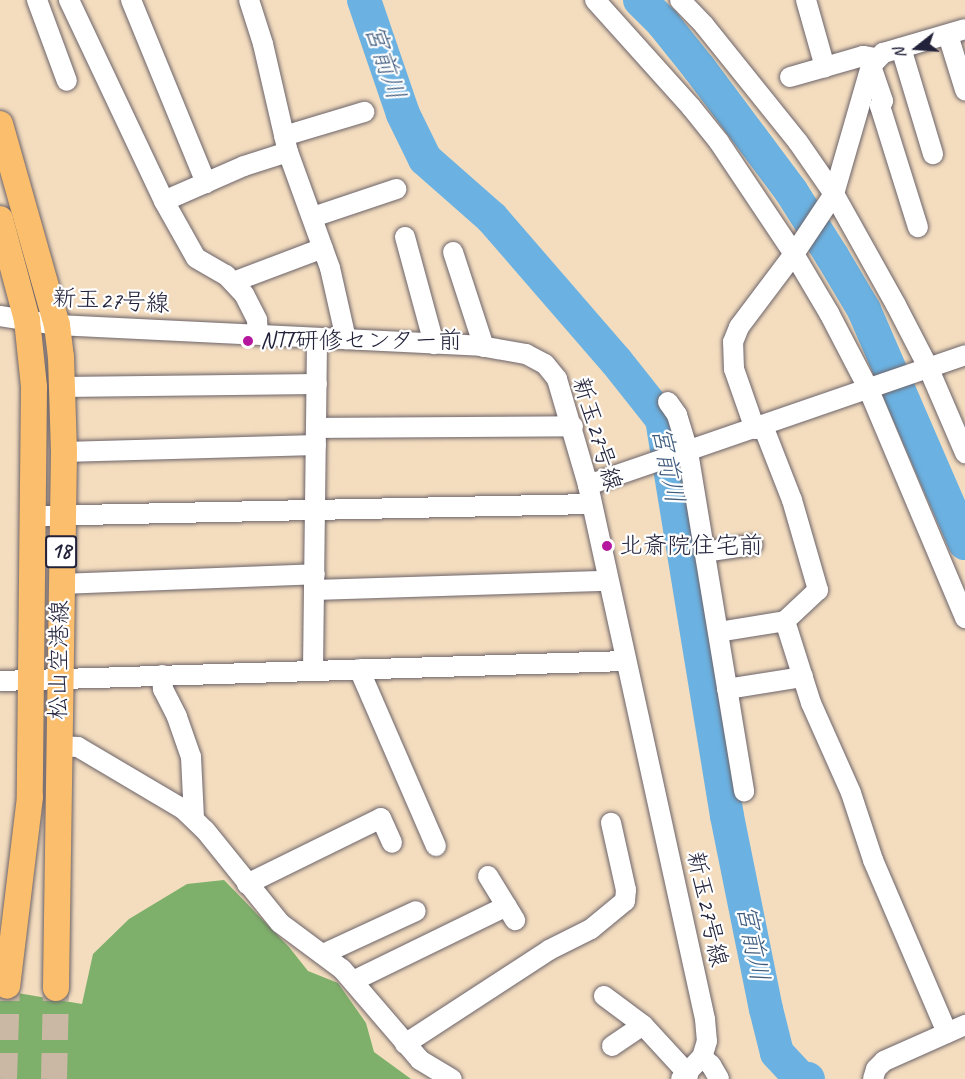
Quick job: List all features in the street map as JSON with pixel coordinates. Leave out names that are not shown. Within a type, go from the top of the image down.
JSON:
[{"type":"main road","name":"松山空港線","points":[[0,124],[57,325],[62,387],[64,452],[60,584],[56,987]]},
{"type":"main road","name":"松山空港線","points":[[0,219],[27,320],[34,387],[30,797],[7,986]]},
{"type":"street","points":[[37,0],[67,81]]},
{"type":"street","points":[[69,0],[164,201],[196,258],[226,275],[252,306],[258,334]]},
{"type":"street","points":[[132,0],[206,183]]},
{"type":"street","points":[[249,0],[263,44],[286,144],[323,248],[346,339]]},
{"type":"street","points":[[595,0],[712,133],[797,250],[871,387],[965,618]]},
{"type":"street","points":[[680,0],[704,25],[798,142],[832,197],[965,453]]},
{"type":"street","points":[[807,0],[825,67]]},
{"type":"street","points":[[718,632],[785,621],[818,590],[792,500],[734,369],[733,342],[739,327],[797,250],[832,197],[874,62],[901,48],[956,32],[965,90]]},
{"type":"street","points":[[901,48],[933,154]]},
{"type":"street","points":[[790,77],[862,56],[874,62]]},
{"type":"street","points":[[874,62],[883,100],[880,105],[918,227]]},
{"type":"street","points":[[164,201],[244,166],[286,144],[364,112]]},
{"type":"street","points":[[313,217],[396,189]]},
{"type":"street","points":[[405,237],[434,344]]},
{"type":"street","points":[[232,282],[323,248]]},
{"type":"street","points":[[453,252],[484,347]]},
{"type":"street","name":"新玉27号線","points":[[0,316],[57,325],[484,347],[526,354],[544,364],[556,378],[573,426],[590,494],[705,1019],[707,1041],[702,1057]]},
{"type":"street","points":[[313,670],[317,338]]},
{"type":"street","points":[[33,516],[315,510],[590,494],[655,463],[965,355]]},
{"type":"street","points":[[62,387],[317,384]]},
{"type":"street","points":[[668,402],[677,415],[685,453],[744,791]]},
{"type":"street","points":[[64,452],[316,436],[573,426]]},
{"type":"street","points":[[704,552],[752,545]]},
{"type":"street","points":[[60,584],[608,581]]},
{"type":"street","points":[[785,621],[811,703],[851,792],[873,860],[956,1029],[884,1061],[874,1074]]},
{"type":"street","points":[[0,681],[626,661]]},
{"type":"street","points":[[360,669],[436,846]]},
{"type":"street","points":[[162,675],[163,689],[180,724],[191,757],[194,819]]},
{"type":"street","points":[[727,689],[803,677]]},
{"type":"street","points":[[58,746],[78,747],[162,796],[194,819],[280,923],[323,954],[353,981],[420,1060],[452,1079]]},
{"type":"street","points":[[248,884],[381,818],[392,843]]},
{"type":"street","points":[[405,1044],[549,950],[591,929],[625,901],[626,890],[611,823]]},
{"type":"street","points":[[353,981],[511,913],[488,876]]},
{"type":"street","points":[[323,954],[416,910]]},
{"type":"street","points":[[604,996],[644,1025],[684,1077],[702,1057],[711,1065],[719,1079]]},
{"type":"street","points":[[612,1046],[644,1025]]},
{"type":"green space","points":[[224,880],[289,947],[308,971],[338,983],[366,1023],[374,1052],[411,1079],[0,1079],[0,990],[82,1004],[93,954],[129,919],[187,884]]},
{"type":"waterway","name":"宮前川","points":[[364,0],[403,114],[425,159],[492,218],[616,361],[662,419],[727,816],[766,1009],[777,1053],[800,1078],[808,1079]]},
{"type":"waterway","name":"宮前川","points":[[640,0],[663,23],[699,68],[791,191],[832,256],[864,310],[965,543]]},
{"type":"tunnel","points":[[4,1079],[7,986]]},
{"type":"tunnel","points":[[54,1079],[56,988]]},
{"type":"place","name":"NTT研修センター前","points":[[248,341]]},
{"type":"place","name":"北斎院住宅前","points":[[607,546]]}]
